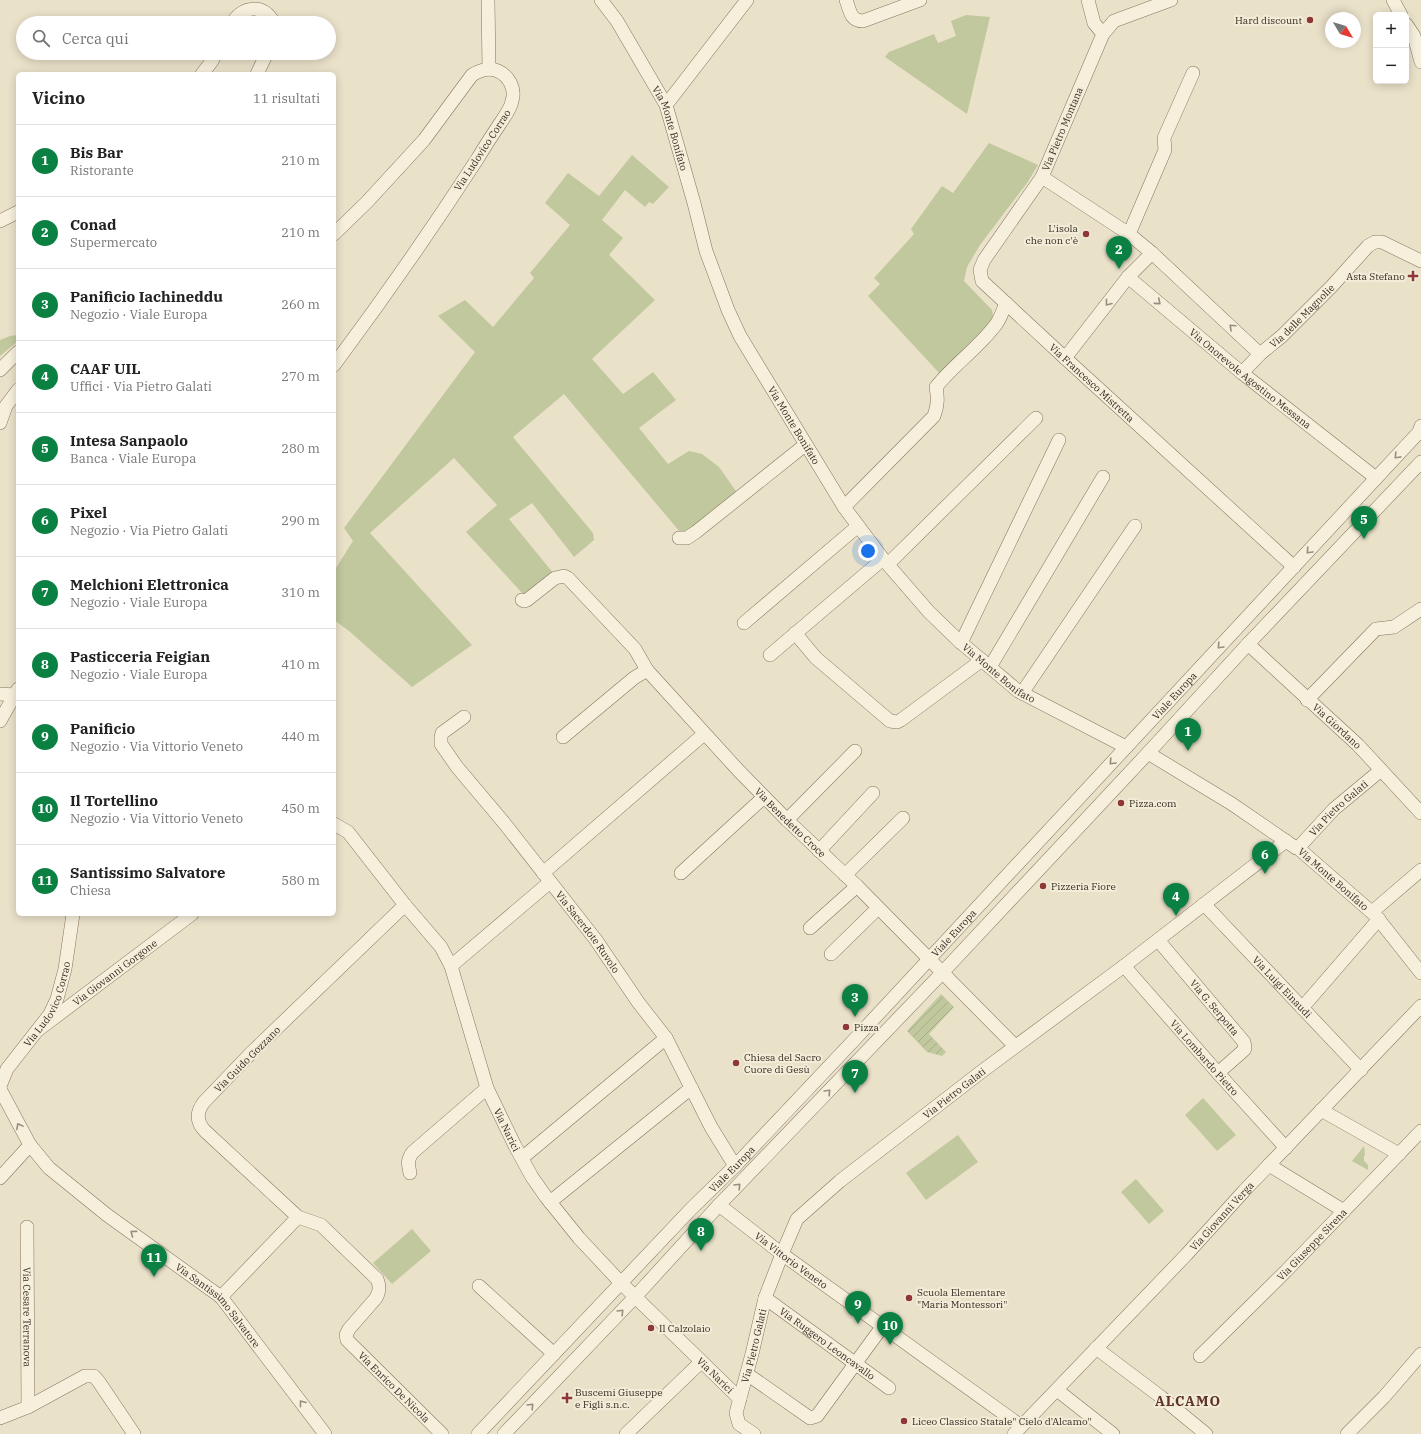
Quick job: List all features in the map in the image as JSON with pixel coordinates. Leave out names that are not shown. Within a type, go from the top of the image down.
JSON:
[{"type":"street","points":[[336,232],[367,202],[424,140],[472,75],[479,71],[489,69],[488,0]]},
{"type":"street","name":"Via Monte Bonifato","points":[[601,0],[625,34],[666,105],[706,251],[728,310],[740,336],[805,446],[844,507],[886,561],[929,612],[961,643],[1022,693],[1126,747]]},
{"type":"street","points":[[666,105],[747,0]]},
{"type":"street","points":[[846,0],[853,19],[863,21],[920,0]]},
{"type":"street","points":[[1088,0],[1094,23],[1103,34],[1114,21],[1171,0]]},
{"type":"street","points":[[1393,0],[1400,12]]},
{"type":"street","points":[[1402,12],[1404,0]]},
{"type":"street","points":[[238,16],[241,12],[248,9],[263,11],[269,16]]},
{"type":"street","points":[[1409,28],[1414,36],[1421,62]]},
{"type":"street","name":"Via Pietro Montana","points":[[1103,34],[1042,177],[1129,234],[1152,253],[1260,354]]},
{"type":"street","points":[[204,72],[212,60]]},
{"type":"street","points":[[258,72],[264,60]]},
{"type":"street","name":"Via Ludovico Corrao","points":[[336,362],[360,330],[468,172],[512,102],[512,86],[508,79],[502,73],[489,69]]},
{"type":"street","points":[[1129,234],[1165,150],[1164,138],[1169,124],[1193,73]]},
{"type":"street","name":"Via Francesco Mistretta","points":[[1042,177],[984,260],[980,270],[982,280],[1065,358],[1294,567]]},
{"type":"street","points":[[0,221],[16,213]]},
{"type":"street","name":"Via delle Magnolie","points":[[1242,373],[1332,286],[1368,246],[1375,242],[1382,242],[1421,261]]},
{"type":"street","points":[[1065,358],[1128,277],[1152,253]]},
{"type":"street","name":"Via Onorevole Agostino Messana","points":[[1128,277],[1242,373],[1376,478]]},
{"type":"street","points":[[844,507],[934,416],[938,406],[936,387],[997,323],[1006,303]]},
{"type":"street","points":[[0,370],[16,354]]},
{"type":"street","points":[[0,423],[6,406],[16,393]]},
{"type":"street","points":[[770,654],[886,561],[1036,418]]},
{"type":"street","name":"Viale Europa","points":[[478,1434],[622,1284],[691,1209],[735,1166],[929,960],[1419,432],[1421,426]]},
{"type":"street","points":[[961,643],[1058,440]]},
{"type":"street","points":[[679,538],[687,538],[696,532],[805,446]]},
{"type":"street","name":"Viale Europa","points":[[504,1434],[635,1297],[719,1205],[942,973],[1148,754],[1248,644],[1421,462]]},
{"type":"street","points":[[795,633],[816,658],[890,721],[893,723],[901,720],[986,664],[1104,477]]},
{"type":"street","points":[[744,623],[858,526]]},
{"type":"street","points":[[1022,693],[1135,526]]},
{"type":"street","name":"Via Benedetto Croce","points":[[522,600],[527,600],[555,578],[564,576],[568,578],[635,649],[647,670],[704,734],[764,797],[845,875],[1016,1046]]},
{"type":"street","points":[[1307,700],[1376,629],[1394,627],[1421,609]]},
{"type":"street","name":"Via Giordano","points":[[1248,644],[1307,700],[1358,745],[1421,813]]},
{"type":"street","points":[[563,737],[634,678],[647,670]]},
{"type":"street","points":[[0,694],[16,692]]},
{"type":"street","points":[[0,721],[16,692]]},
{"type":"street","name":"Via Sacerdote Ruvolo","points":[[464,717],[442,733],[441,744],[457,767],[505,824],[596,940],[638,1002],[666,1038],[711,1127],[735,1166]]},
{"type":"street","points":[[451,966],[704,734]]},
{"type":"street","points":[[787,820],[855,751]]},
{"type":"street","name":"Via Monte Bonifato","points":[[1148,754],[1232,804],[1298,848],[1375,915],[1421,973]]},
{"type":"street","name":"Via Pietro Galati","points":[[1298,848],[1334,809],[1381,770]]},
{"type":"street","points":[[819,851],[873,793]]},
{"type":"street","points":[[680,873],[764,797]]},
{"type":"street","points":[[845,875],[903,818]]},
{"type":"street","name":"Via Narici","points":[[336,825],[348,832],[405,905],[441,947],[451,966],[487,1088],[532,1177],[579,1238],[622,1284],[740,1399]]},
{"type":"street","name":"Via Pietro Galati","points":[[745,1430],[736,1413],[765,1298],[797,1219],[840,1181],[1286,841]]},
{"type":"street","points":[[1302,1008],[1375,915],[1421,870]]},
{"type":"street","points":[[810,928],[856,886]]},
{"type":"street","name":"Via Luigi Einaudi","points":[[1204,904],[1361,1070]]},
{"type":"street","name":"Via Guido Gozzano","points":[[298,1217],[201,1127],[198,1122],[198,1111],[204,1102],[251,1053],[405,905]]},
{"type":"street","points":[[831,954],[878,909]]},
{"type":"street","name":"Via Ludovico Corrao","points":[[0,1087],[7,1069],[50,1014],[57,999],[65,969],[73,916]]},
{"type":"street","name":"Via Giovanni Gorgone","points":[[38,1030],[189,916]]},
{"type":"street","name":"Via G. Serpotta","points":[[1158,940],[1245,1044],[1244,1050],[1218,1073]]},
{"type":"street","name":"Via Lombardo Pietro","points":[[1124,966],[1286,1148]]},
{"type":"street","name":"Via Giovanni Verga","points":[[1018,1430],[1186,1255],[1269,1165],[1421,1006]]},
{"type":"street","points":[[522,1158],[666,1038]]},
{"type":"street","name":"Via Santissimo Salvatore","points":[[0,1087],[30,1145],[49,1168],[107,1215],[221,1297],[325,1434]]},
{"type":"street","points":[[410,1173],[408,1163],[409,1156],[487,1088]]},
{"type":"street","points":[[550,1202],[692,1089]]},
{"type":"street","points":[[1321,1110],[1399,1154]]},
{"type":"street","name":"Via Giuseppe Sirena","points":[[1200,1356],[1421,1131]]},
{"type":"street","points":[[0,1178],[30,1145]]},
{"type":"street","points":[[1269,1165],[1344,1211]]},
{"type":"street","name":"Via Vittorio Veneto","points":[[719,1205],[782,1254],[882,1327],[1018,1430]]},
{"type":"street","points":[[221,1297],[298,1217]]},
{"type":"street","name":"Via Enrico De Nicola","points":[[298,1217],[321,1225],[374,1275],[379,1283],[376,1298],[349,1329],[346,1335],[347,1340],[442,1434]]},
{"type":"street","name":"Via Cesare Terranova","points":[[27,1227],[28,1407]]},
{"type":"street","points":[[479,1286],[554,1354]]},
{"type":"street","name":"Via Ruggero Leoncavallo","points":[[765,1298],[889,1388]]},
{"type":"street","points":[[747,1374],[810,1418],[817,1416],[882,1327]]},
{"type":"street","points":[[1096,1348],[1206,1434]]},
{"type":"street","points":[[1347,1434],[1384,1397],[1421,1354]]},
{"type":"street","points":[[626,1434],[701,1362]]},
{"type":"street","points":[[0,1418],[28,1407],[85,1376],[94,1376],[134,1434]]},
{"type":"street","points":[[1057,1390],[1113,1434]]},
{"type":"green space","points":[[966,15],[990,17],[967,114],[885,57],[889,52],[934,34],[938,43],[956,36],[951,21]]},
{"type":"green space","points":[[989,143],[1038,165],[1027,183],[980,245],[967,267],[964,281],[992,310],[993,315],[991,322],[940,374],[868,296],[880,284],[874,278],[914,234],[911,229],[942,186],[953,193]]},
{"type":"green space","points":[[632,155],[669,187],[653,204],[649,202],[645,207],[625,190],[602,220],[623,238],[609,255],[655,300],[592,359],[623,394],[653,372],[676,400],[639,428],[668,464],[689,451],[702,454],[719,467],[738,494],[696,530],[680,532],[564,394],[513,437],[593,533],[594,540],[574,557],[532,503],[509,519],[554,574],[527,595],[523,594],[466,532],[497,505],[454,458],[370,533],[472,645],[412,687],[349,631],[336,621],[336,568],[353,541],[344,528],[475,352],[438,316],[465,300],[493,327],[534,278],[530,273],[570,225],[545,203],[568,173],[599,196]]},
{"type":"green space","points":[[16,335],[16,343],[0,356],[0,340]]},
{"type":"green space","points":[[941,994],[954,1007],[929,1034],[946,1052],[942,1056],[927,1052],[907,1031]]},
{"type":"green space","points":[[1203,1098],[1236,1135],[1217,1151],[1185,1115]]},
{"type":"green space","points":[[958,1135],[978,1162],[926,1200],[906,1173]]},
{"type":"green space","points":[[1364,1146],[1364,1161],[1368,1165],[1368,1170],[1352,1161]]},
{"type":"green space","points":[[1136,1179],[1164,1211],[1149,1224],[1121,1192]]},
{"type":"green space","points":[[412,1229],[431,1251],[392,1284],[373,1263]]},
{"type":"place","name":"Hard discount","points":[[1310,20]]},
{"type":"place","name":"L'isola che non c'è","points":[[1086,234]]},
{"type":"place","name":"Conad","points":[[1119,269]]},
{"type":"place","name":"Asta Stefano","points":[[1413,276]]},
{"type":"place","name":"Intesa Sanpaolo","points":[[1364,539]]},
{"type":"place","name":"Bis Bar","points":[[1188,751]]},
{"type":"place","name":"Pizza.com","points":[[1121,803]]},
{"type":"place","name":"Pixel","points":[[1265,874]]},
{"type":"place","name":"Pizzeria Fiore","points":[[1043,886]]},
{"type":"place","name":"CAAF UIL","points":[[1176,916]]},
{"type":"place","name":"Panificio Iachineddu","points":[[855,1017]]},
{"type":"place","name":"Pizza","points":[[846,1027]]},
{"type":"place","name":"Chiesa del Sacro Cuore di Gesù","points":[[736,1063]]},
{"type":"place","name":"Melchioni Elettronica","points":[[855,1093]]},
{"type":"place","name":"Pasticceria Feigian","points":[[701,1251]]},
{"type":"place","name":"Santissimo Salvatore","points":[[154,1277]]},
{"type":"place","name":"Scuola Elementare \"Maria Montessori\"","points":[[909,1298]]},
{"type":"place","name":"Panificio","points":[[858,1324]]},
{"type":"place","name":"Il Calzolaio","points":[[651,1328]]},
{"type":"place","name":"Il Tortellino","points":[[890,1345]]},
{"type":"place","name":"Buscemi Giuseppe e Figli s.n.c.","points":[[567,1398]]},
{"type":"place","name":"Liceo Classico Statale\" Cielo d'Alcamo\"","points":[[904,1421]]},
{"type":"district","name":"ALCAMO","points":[[1188,1401]]}]
